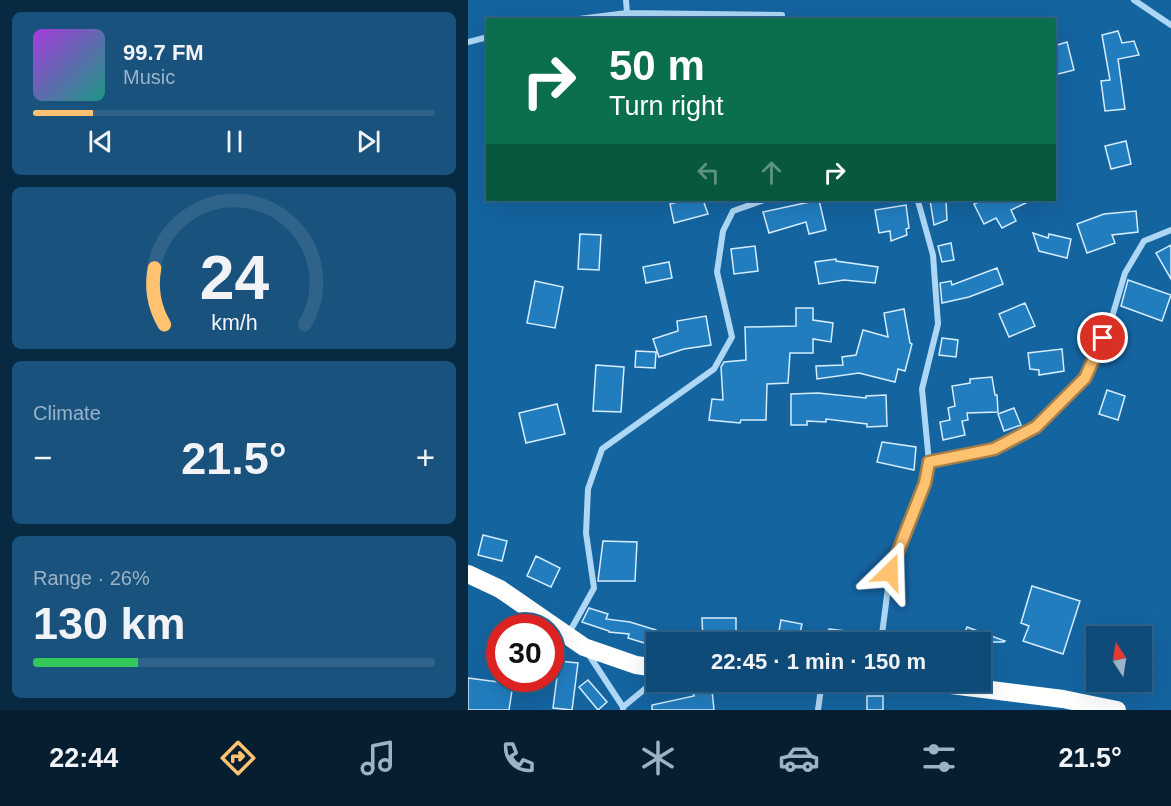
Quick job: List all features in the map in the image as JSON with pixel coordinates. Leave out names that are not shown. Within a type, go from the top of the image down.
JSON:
[{"type":"highway","points":[[468,574],[500,589],[584,647],[646,666]]},
{"type":"highway","points":[[991,692],[1117,710]]},
{"type":"street","points":[[626,0],[627,13]]},
{"type":"street","points":[[1134,0],[1171,25]]},
{"type":"street","points":[[587,18],[627,13],[782,15]]},
{"type":"street","points":[[468,42],[486,38]]},
{"type":"street","points":[[568,636],[594,588],[586,533],[588,489],[602,449],[714,369],[732,337],[717,272],[723,231],[733,212],[761,201]]},
{"type":"street","points":[[882,632],[890,572],[925,483],[929,462],[922,389],[938,324],[933,255],[918,201]]},
{"type":"street","points":[[929,462],[994,449],[1036,427],[1085,378],[1112,317],[1125,273],[1144,241],[1171,230]]},
{"type":"street","points":[[584,647],[623,708],[646,688]]},
{"type":"street","points":[[818,710],[820,692]]},
{"type":"building","points":[[1118,31],[1122,43],[1134,41],[1139,55],[1118,59],[1125,109],[1105,111],[1101,81],[1110,80],[1102,35]]},
{"type":"building","points":[[1067,42],[1074,70],[1056,74],[1056,45]]},
{"type":"building","points":[[1126,141],[1131,164],[1111,169],[1105,146]]},
{"type":"building","points":[[681,201],[703,201],[708,214],[674,223],[670,204]]},
{"type":"building","points":[[819,201],[826,230],[809,234],[806,222],[769,233],[763,212]]},
{"type":"building","points":[[930,201],[946,201],[947,220],[934,225]]},
{"type":"building","points":[[981,201],[1030,201],[1011,210],[1016,221],[1002,228],[996,218],[984,224],[974,204]]},
{"type":"building","points":[[906,205],[909,228],[906,229],[907,235],[891,241],[890,231],[879,233],[875,210]]},
{"type":"building","points":[[1136,211],[1138,232],[1112,235],[1115,243],[1087,253],[1077,224],[1104,214]]},
{"type":"building","points":[[1033,233],[1048,238],[1049,234],[1071,239],[1067,258],[1039,251]]},
{"type":"building","points":[[580,234],[601,235],[599,270],[578,269]]},
{"type":"building","points":[[951,243],[954,260],[942,262],[938,246]]},
{"type":"building","points":[[1171,245],[1171,279],[1156,253]]},
{"type":"building","points":[[755,246],[758,271],[734,274],[731,249]]},
{"type":"building","points":[[836,259],[836,261],[878,267],[875,283],[844,280],[819,284],[815,262]]},
{"type":"building","points":[[669,262],[672,278],[646,283],[643,267]]},
{"type":"building","points":[[997,268],[1003,284],[969,297],[942,303],[940,283],[951,281],[952,285]]},
{"type":"building","points":[[1128,280],[1171,295],[1162,321],[1121,306]]},
{"type":"building","points":[[535,281],[563,287],[555,328],[527,323]]},
{"type":"building","points":[[1025,303],[1035,326],[1009,337],[999,314]]},
{"type":"building","points":[[796,308],[813,308],[813,320],[833,323],[831,342],[813,339],[813,353],[790,353],[788,383],[767,384],[766,420],[741,420],[740,423],[709,420],[712,399],[723,400],[721,367],[724,362],[746,360],[745,327],[796,326]]},
{"type":"building","points":[[904,309],[912,344],[905,371],[898,369],[895,382],[859,373],[817,379],[816,366],[843,365],[842,357],[856,355],[863,330],[888,337],[884,313]]},
{"type":"building","points":[[706,316],[711,345],[684,349],[659,357],[653,339],[678,331],[677,321]]},
{"type":"building","points":[[942,338],[958,340],[956,357],[939,355]]},
{"type":"building","points":[[1062,349],[1064,371],[1039,375],[1039,370],[1030,369],[1028,353]]},
{"type":"building","points":[[636,351],[656,352],[655,368],[635,367]]},
{"type":"building","points":[[596,365],[624,367],[621,412],[593,411]]},
{"type":"building","points":[[992,377],[995,395],[997,395],[998,412],[967,413],[968,420],[962,421],[965,435],[943,440],[940,422],[950,420],[948,408],[955,406],[952,386],[970,383],[970,379]]},
{"type":"building","points":[[1107,390],[1125,396],[1118,420],[1099,414]]},
{"type":"building","points":[[818,393],[866,398],[866,396],[886,395],[887,426],[867,427],[867,424],[826,419],[826,422],[807,421],[807,425],[791,425],[791,394]]},
{"type":"building","points":[[557,404],[565,434],[526,443],[519,413]]},
{"type":"building","points":[[1014,408],[1021,425],[1004,431],[998,414]]},
{"type":"building","points":[[882,442],[916,447],[914,470],[877,462]]},
{"type":"building","points":[[483,535],[507,541],[502,561],[478,555]]},
{"type":"building","points":[[603,541],[637,542],[635,581],[598,581]]},
{"type":"building","points":[[536,556],[560,568],[551,587],[527,576]]},
{"type":"building","points":[[1032,586],[1080,601],[1063,654],[1023,641],[1029,626],[1021,623]]},
{"type":"building","points":[[589,608],[608,614],[606,619],[630,622],[656,630],[655,632],[646,632],[646,643],[628,638],[629,634],[609,632],[582,622]]},
{"type":"building","points":[[702,618],[736,618],[736,632],[703,632]]},
{"type":"building","points":[[781,620],[802,624],[800,632],[779,632]]},
{"type":"building","points":[[967,627],[981,632],[965,632]]},
{"type":"building","points":[[829,629],[854,632],[829,632]]},
{"type":"building","points":[[991,636],[1005,641],[991,642]]},
{"type":"building","points":[[564,662],[578,663],[572,710],[553,708],[555,692],[564,692]]},
{"type":"building","points":[[468,678],[486,680],[486,692],[512,692],[509,710],[468,710]]},
{"type":"building","points":[[588,680],[607,702],[598,710],[579,687]]},
{"type":"building","points":[[693,692],[712,692],[714,710],[652,710],[652,705],[694,696]]},
{"type":"building","points":[[867,696],[883,696],[883,710],[867,710]]},
{"type":"route","points":[[890,572],[925,483],[929,462],[994,449],[1036,427],[1085,378],[1103,338]]}]
